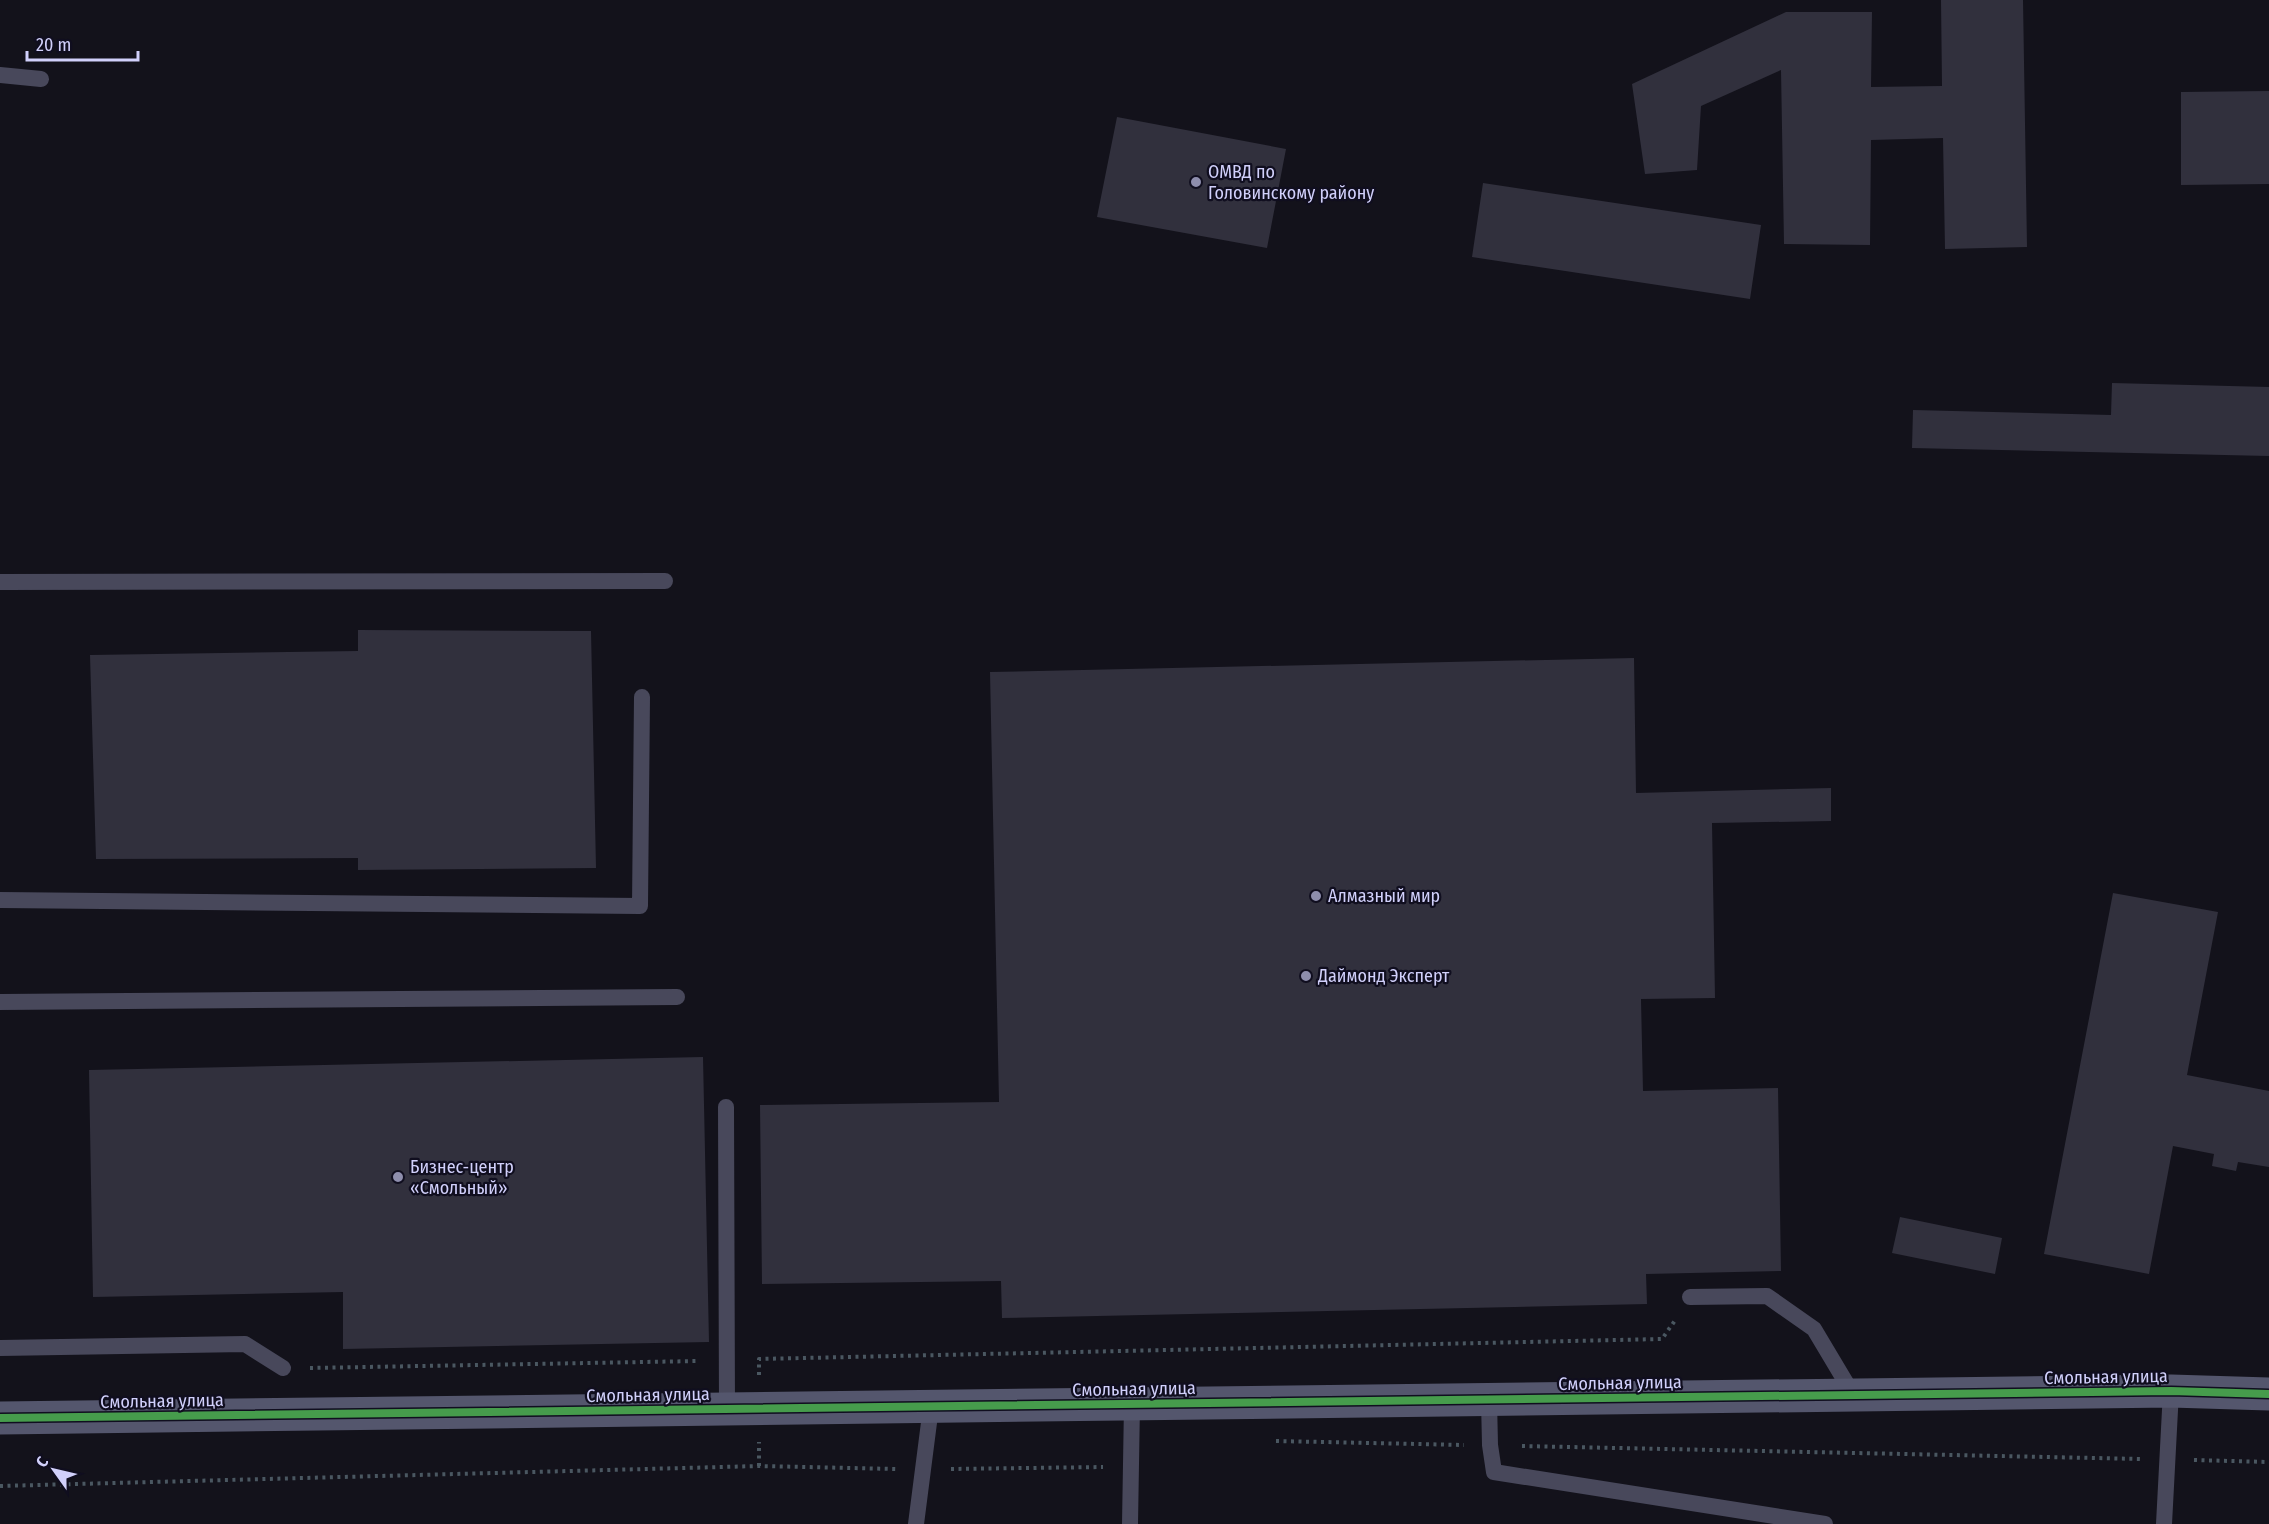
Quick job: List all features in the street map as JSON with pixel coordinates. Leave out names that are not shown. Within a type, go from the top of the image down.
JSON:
[{"type":"street","name":"Смольная улица","points":[[0,1418],[2171,1391],[2269,1394]]},
{"type":"lane","points":[[0,75],[41,80]]},
{"type":"lane","points":[[0,582],[666,580]]},
{"type":"lane","points":[[0,900],[640,906],[642,697]]},
{"type":"lane","points":[[0,1002],[678,997]]},
{"type":"lane","points":[[726,1107],[727,1409]]},
{"type":"lane","points":[[1690,1297],[1767,1296],[1814,1329],[1854,1395]]},
{"type":"lane","points":[[0,1348],[245,1344],[283,1368]]},
{"type":"lane","points":[[2164,1524],[2171,1391]]},
{"type":"lane","points":[[1489,1400],[1490,1445],[1494,1472],[1825,1524]]},
{"type":"lane","points":[[1130,1524],[1132,1404]]},
{"type":"lane","points":[[916,1524],[931,1407]]},
{"type":"path","points":[[283,1368],[726,1361],[1662,1339],[1690,1297]]},
{"type":"path","points":[[759,1359],[759,1466]]},
{"type":"path","points":[[1275,1441],[2269,1462]]},
{"type":"path","points":[[0,1486],[759,1466],[924,1470],[1131,1467]]},
{"type":"building","points":[[1941,0],[2023,0],[2027,247],[1945,249],[1943,138],[1871,140],[1870,245],[1784,244],[1781,70],[1701,106],[1697,170],[1645,174],[1632,84],[1786,12],[1872,12],[1871,87],[1942,86]]},
{"type":"building","points":[[2269,91],[2269,184],[2181,185],[2181,92]]},
{"type":"building","points":[[1117,117],[1286,149],[1267,248],[1097,217]]},
{"type":"building","points":[[1483,183],[1761,225],[1750,299],[1472,257]]},
{"type":"building","points":[[2112,383],[2269,387],[2269,456],[1912,448],[1913,410],[2111,415]]},
{"type":"building","points":[[358,630],[591,631],[596,868],[358,870],[358,858],[96,859],[90,655],[358,651]]},
{"type":"building","name":"Алмазный мир","points":[[1634,658],[1636,793],[1831,788],[1831,821],[1712,823],[1715,998],[1641,999],[1643,1091],[1778,1088],[1781,1271],[1646,1274],[1647,1304],[1002,1318],[1001,1281],[762,1284],[760,1105],[999,1102],[990,672]]},
{"type":"building","points":[[2113,893],[2218,912],[2187,1075],[2269,1091],[2269,1167],[2238,1162],[2236,1171],[2212,1166],[2214,1154],[2173,1146],[2149,1274],[2044,1254]]},
{"type":"building","name":"Бизнес-центр «Смольный»","points":[[703,1057],[709,1342],[343,1349],[343,1292],[93,1297],[89,1070]]},
{"type":"building","points":[[1900,1217],[2002,1238],[1995,1274],[1892,1253]]},
{"type":"cycle path","points":[[0,1418],[2171,1391],[2269,1394]]},
{"type":"place","name":"ОМВД по Головинскому району","points":[[1196,182]]},
{"type":"place","name":"Алмазный мир","points":[[1316,896]]},
{"type":"place","name":"Даймонд Эксперт","points":[[1306,976]]},
{"type":"place","name":"Бизнес-центр «Смольный»","points":[[398,1177]]}]
